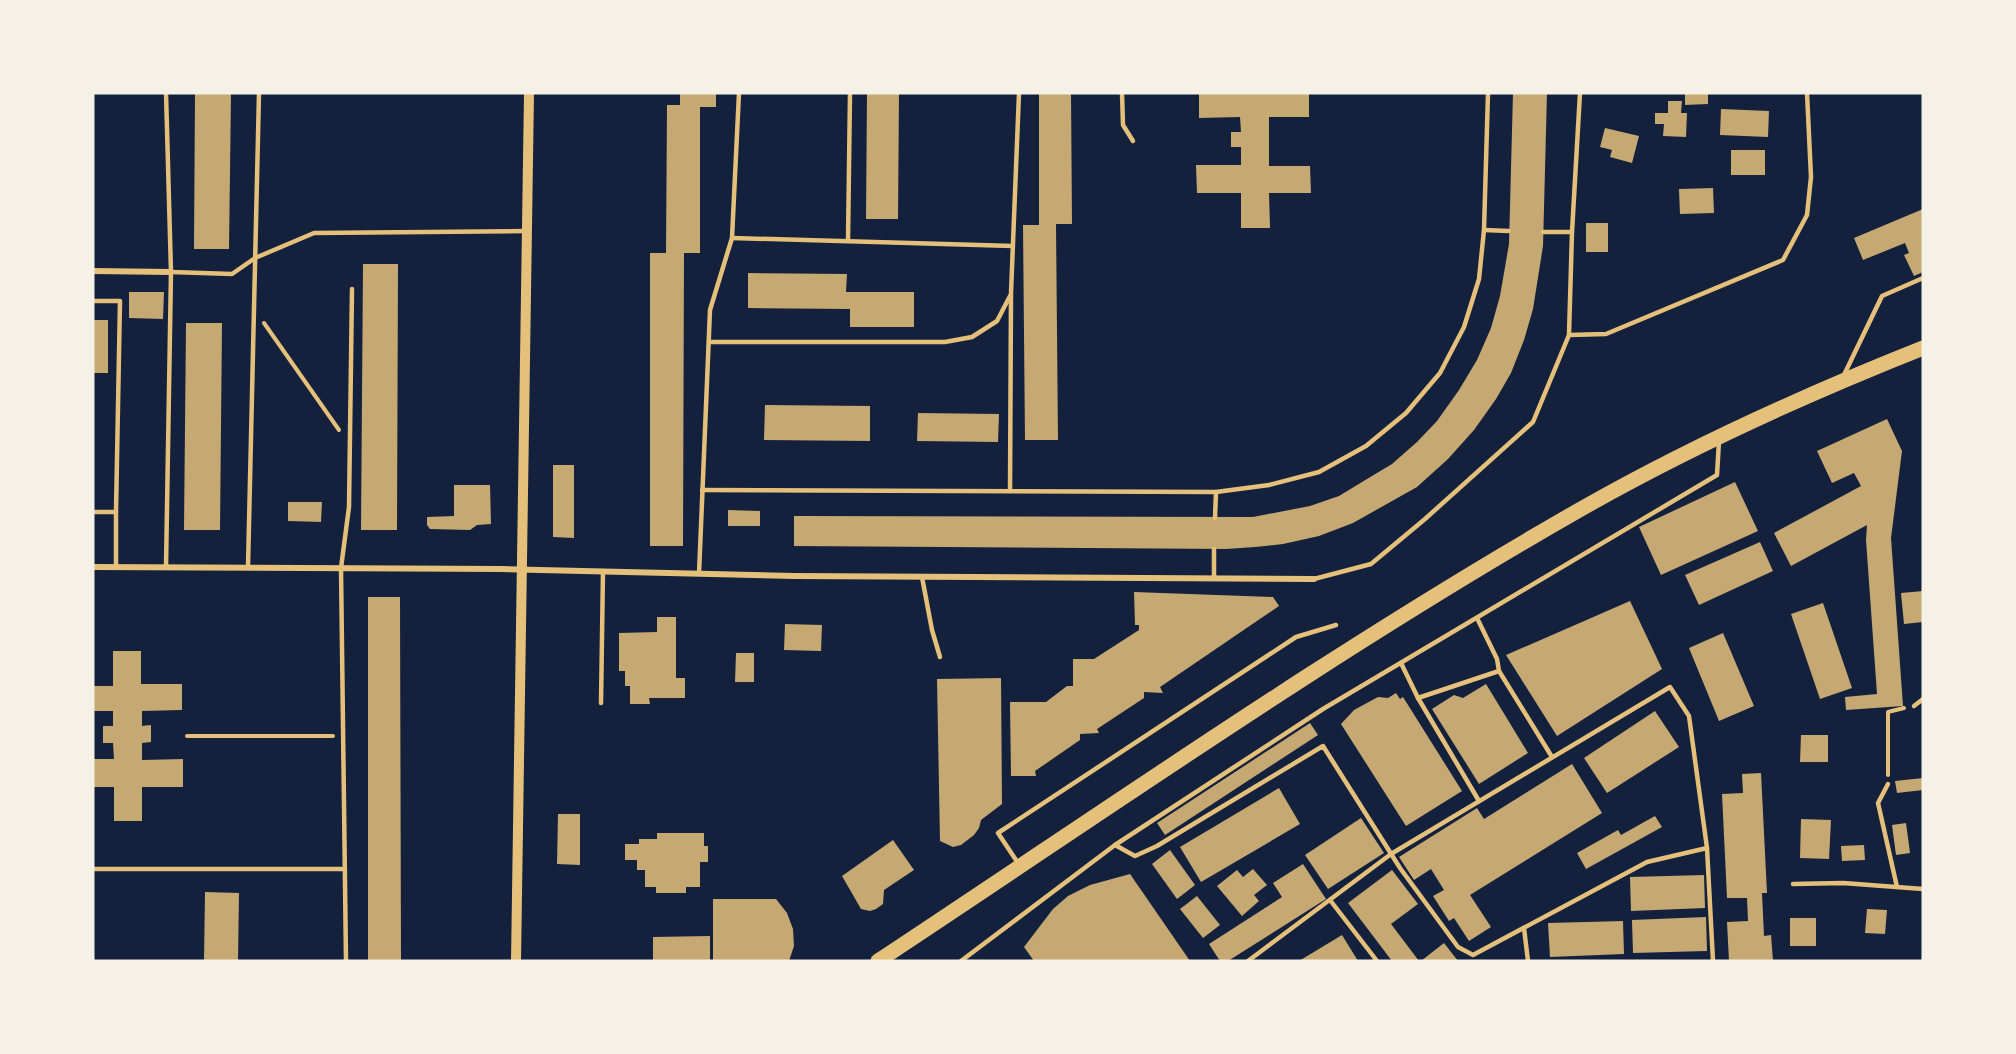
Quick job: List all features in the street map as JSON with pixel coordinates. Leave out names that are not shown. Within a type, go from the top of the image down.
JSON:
[{"type":"main road","points":[[879,961],[1348,650],[1583,508],[1719,437],[1841,381],[1923,348]]},
{"type":"street","points":[[516,961],[529,93]]},
{"type":"street","points":[[93,271],[171,273]]},
{"type":"street","points":[[93,567],[522,569],[922,577],[1314,579]]},
{"type":"lane","points":[[166,93],[171,273],[166,567]]},
{"type":"lane","points":[[248,567],[259,93]]},
{"type":"lane","points":[[699,574],[710,310],[732,238],[739,93]]},
{"type":"lane","points":[[848,241],[850,93]]},
{"type":"lane","points":[[1010,491],[1011,293],[1019,93]]},
{"type":"lane","points":[[1122,93],[1123,125],[1133,141]]},
{"type":"lane","points":[[702,490],[1216,492],[1269,485],[1318,472],[1366,446],[1406,413],[1440,373],[1464,327],[1479,279],[1484,230],[1488,93]]},
{"type":"lane","points":[[1314,579],[1371,564],[1533,422],[1569,335],[1580,93]]},
{"type":"lane","points":[[1569,335],[1606,334],[1784,260],[1807,215],[1811,177],[1807,93]]},
{"type":"lane","points":[[1484,230],[1509,231]]},
{"type":"lane","points":[[171,273],[232,274],[255,258],[314,233],[528,231]]},
{"type":"lane","points":[[1543,232],[1572,232]]},
{"type":"lane","points":[[732,238],[1013,246]]},
{"type":"lane","points":[[1841,381],[1882,296],[1923,278]]},
{"type":"lane","points":[[346,961],[341,568],[349,507],[352,289]]},
{"type":"lane","points":[[709,342],[945,342],[972,337],[997,321],[1011,293]]},
{"type":"lane","points":[[93,301],[120,301],[116,567]]},
{"type":"lane","points":[[961,961],[1115,845],[1323,709],[1717,475],[1719,437]]},
{"type":"lane","points":[[1215,518],[1216,492]]},
{"type":"lane","points":[[93,512],[116,512]]},
{"type":"lane","points":[[1214,549],[1214,579]]},
{"type":"lane","points":[[602,703],[603,572]]},
{"type":"lane","points":[[922,577],[932,630],[940,657]]},
{"type":"lane","points":[[1477,618],[1497,659],[1499,671],[1552,757]]},
{"type":"lane","points":[[1021,867],[998,833],[1296,637],[1336,624]]},
{"type":"lane","points":[[1401,663],[1418,698],[1479,801]]},
{"type":"lane","points":[[1418,698],[1499,671]]},
{"type":"lane","points":[[1248,961],[1391,854],[1670,687],[1689,716],[1707,848],[1713,961]]},
{"type":"lane","points":[[1914,706],[1923,699]]},
{"type":"lane","points":[[1115,845],[1136,856],[1157,846],[1323,746],[1391,854],[1458,947],[1473,958],[1647,862],[1707,848]]},
{"type":"lane","points":[[1887,784],[1878,803],[1897,887]]},
{"type":"lane","points":[[93,869],[345,869]]},
{"type":"lane","points":[[1793,884],[1843,883],[1923,889]]},
{"type":"lane","points":[[1330,900],[1377,961]]},
{"type":"lane","points":[[1524,928],[1528,961]]},
{"type":"lane","points":[[1257,954],[1262,961]]},
{"type":"path","points":[[254,308],[350,445]]},
{"type":"path","points":[[1887,784],[1887,712],[1914,706]]},
{"type":"path","points":[[187,736],[343,736]]},
{"type":"building","points":[[195,93],[231,93],[229,249],[194,249]]},
{"type":"building","points":[[680,93],[716,93],[716,107],[700,107],[700,253],[684,253],[683,546],[650,546],[650,253],[666,253],[667,105],[680,105]]},
{"type":"building","points":[[867,93],[899,93],[898,219],[866,219]]},
{"type":"building","points":[[1039,93],[1071,93],[1072,224],[1056,224],[1058,440],[1025,440],[1023,225],[1039,225]]},
{"type":"building","points":[[1199,93],[1309,93],[1309,117],[1269,117],[1269,166],[1310,166],[1311,193],[1269,193],[1270,228],[1241,228],[1241,193],[1197,193],[1196,165],[1241,165],[1241,147],[1231,147],[1231,132],[1241,132],[1240,117],[1199,118]]},
{"type":"building","points":[[1513,93],[1547,93],[1543,246],[1533,309],[1511,373],[1496,399],[1474,430],[1448,459],[1417,487],[1353,523],[1319,536],[1255,547],[1226,549],[794,546],[794,516],[1253,517],[1310,506],[1339,496],[1392,464],[1437,421],[1477,360],[1491,328],[1500,296],[1509,244]]},
{"type":"building","points":[[1685,93],[1708,93],[1708,104],[1685,105]]},
{"type":"building","points":[[1668,101],[1682,101],[1681,113],[1687,113],[1686,137],[1663,136],[1664,124],[1655,124],[1655,113],[1668,113]]},
{"type":"building","points":[[1721,109],[1769,111],[1768,137],[1720,135]]},
{"type":"building","points":[[1605,128],[1639,136],[1632,163],[1610,157],[1612,150],[1600,147]]},
{"type":"building","points":[[1731,150],[1765,150],[1765,175],[1731,175]]},
{"type":"building","points":[[1713,188],[1714,213],[1680,214],[1679,189]]},
{"type":"building","points":[[1923,209],[1923,272],[1914,276],[1904,255],[1909,253],[1905,243],[1863,260],[1854,238]]},
{"type":"building","points":[[1586,223],[1608,223],[1608,252],[1586,252]]},
{"type":"building","points":[[363,264],[398,264],[397,530],[361,530]]},
{"type":"building","points":[[748,273],[847,274],[846,292],[914,292],[914,327],[850,327],[850,309],[748,308]]},
{"type":"building","points":[[129,292],[164,292],[163,319],[129,318]]},
{"type":"building","points":[[93,320],[108,320],[108,373],[93,373]]},
{"type":"building","points":[[186,323],[222,323],[220,530],[184,530]]},
{"type":"building","points":[[765,405],[870,406],[870,441],[764,440]]},
{"type":"building","points":[[918,413],[999,414],[998,442],[917,441]]},
{"type":"building","points":[[1887,419],[1902,451],[1891,538],[1903,706],[1846,710],[1845,697],[1877,694],[1866,540],[1867,525],[1791,566],[1774,533],[1861,486],[1854,473],[1832,483],[1817,451]]},
{"type":"building","points":[[553,465],[574,465],[574,538],[553,537]]},
{"type":"building","points":[[1735,482],[1758,531],[1661,575],[1639,527]]},
{"type":"building","points":[[454,485],[490,485],[491,524],[477,525],[470,530],[430,529],[427,525],[427,517],[454,516]]},
{"type":"building","points":[[288,502],[322,502],[321,522],[288,521]]},
{"type":"building","points":[[728,510],[760,511],[760,526],[728,526]]},
{"type":"building","points":[[1760,542],[1773,571],[1699,605],[1685,575]]},
{"type":"building","points":[[1923,591],[1923,622],[1904,624],[1901,593]]},
{"type":"building","points":[[1134,592],[1273,597],[1279,606],[1160,687],[1163,693],[1144,692],[1144,698],[1097,729],[1099,733],[1080,734],[1080,740],[1035,771],[1036,776],[1011,776],[1010,702],[1046,702],[1067,686],[1073,686],[1073,659],[1094,659],[1139,630],[1139,625],[1135,625]]},
{"type":"building","points":[[368,597],[400,597],[401,961],[368,961]]},
{"type":"building","points":[[1630,601],[1662,669],[1557,736],[1506,655]]},
{"type":"building","points":[[1823,603],[1852,688],[1820,699],[1791,614]]},
{"type":"building","points":[[657,617],[676,617],[676,678],[685,678],[685,698],[649,698],[650,704],[630,704],[630,686],[625,686],[625,671],[619,671],[619,633],[657,632]]},
{"type":"building","points":[[785,624],[822,625],[821,651],[784,650]]},
{"type":"building","points":[[1723,633],[1754,706],[1719,721],[1689,648]]},
{"type":"building","points":[[113,651],[141,651],[141,684],[182,684],[182,710],[142,711],[142,726],[151,725],[151,742],[142,743],[142,760],[183,759],[183,787],[142,787],[142,821],[114,821],[114,787],[93,787],[93,759],[114,759],[113,743],[103,743],[103,726],[113,726],[113,711],[93,711],[93,686],[113,686]]},
{"type":"building","points":[[736,653],[754,653],[754,682],[735,682]]},
{"type":"building","points":[[1001,678],[1002,804],[981,820],[974,835],[961,845],[953,847],[940,841],[937,679]]},
{"type":"building","points":[[1486,684],[1528,753],[1479,784],[1432,709],[1454,695],[1463,698]]},
{"type":"building","points":[[1396,693],[1400,699],[1403,697],[1462,791],[1406,826],[1341,724],[1354,710],[1378,697],[1388,698]]},
{"type":"building","points":[[1655,711],[1679,747],[1607,793],[1584,758]]},
{"type":"building","points":[[1310,723],[1318,735],[1165,835],[1157,823]]},
{"type":"building","points":[[1801,735],[1828,735],[1828,762],[1800,762]]},
{"type":"building","points":[[1572,764],[1602,813],[1470,895],[1491,927],[1469,941],[1454,918],[1449,921],[1433,896],[1444,890],[1431,869],[1414,880],[1399,857],[1477,808],[1484,819]]},
{"type":"building","points":[[1761,773],[1767,893],[1762,893],[1764,936],[1771,935],[1773,961],[1729,961],[1727,922],[1748,921],[1747,898],[1727,898],[1722,794],[1743,793],[1742,774]]},
{"type":"building","points":[[1923,778],[1923,790],[1897,793],[1895,781]]},
{"type":"building","points":[[1279,788],[1300,824],[1201,882],[1180,847]]},
{"type":"building","points":[[558,814],[580,814],[580,865],[557,864]]},
{"type":"building","points":[[1655,816],[1662,827],[1586,869],[1577,853],[1618,830],[1621,835]]},
{"type":"building","points":[[1361,818],[1384,853],[1328,889],[1305,855]]},
{"type":"building","points":[[1801,819],[1831,820],[1829,859],[1800,858]]},
{"type":"building","points":[[1906,823],[1910,853],[1896,855],[1892,825]]},
{"type":"building","points":[[657,833],[704,833],[704,846],[708,846],[708,862],[700,862],[700,887],[686,887],[686,893],[656,893],[656,887],[645,887],[645,870],[637,870],[637,860],[625,860],[625,844],[639,844],[639,839],[657,839]]},
{"type":"building","points":[[893,840],[914,870],[884,890],[883,904],[870,911],[861,909],[842,876]]},
{"type":"building","points":[[1864,845],[1865,860],[1842,861],[1841,846]]},
{"type":"building","points":[[1170,850],[1195,885],[1177,899],[1152,864]]},
{"type":"building","points":[[1303,864],[1326,899],[1228,961],[1220,961],[1209,944],[1282,897],[1273,883]]},
{"type":"building","points":[[1253,869],[1267,885],[1254,895],[1259,901],[1242,916],[1217,886],[1237,870],[1243,877]]},
{"type":"building","points":[[1392,870],[1418,904],[1391,924],[1419,961],[1392,961],[1348,903]]},
{"type":"building","points":[[1130,874],[1190,961],[1034,961],[1024,947],[1053,909],[1068,896],[1090,885]]},
{"type":"building","points":[[1704,875],[1705,908],[1631,911],[1630,877]]},
{"type":"building","points":[[205,892],[239,893],[238,961],[204,961]]},
{"type":"building","points":[[1197,896],[1220,925],[1203,938],[1180,909]]},
{"type":"building","points":[[713,899],[776,899],[787,913],[793,929],[794,946],[789,961],[713,961]]},
{"type":"building","points":[[1867,909],[1887,910],[1885,934],[1865,933]]},
{"type":"building","points":[[1706,917],[1707,951],[1633,953],[1632,920]]},
{"type":"building","points":[[1790,918],[1816,918],[1816,946],[1790,946]]},
{"type":"building","points":[[1623,921],[1624,954],[1550,957],[1548,923]]},
{"type":"building","points":[[1342,935],[1358,961],[1299,961]]},
{"type":"building","points":[[710,936],[710,961],[653,961],[653,937]]},
{"type":"building","points":[[1444,943],[1458,961],[1421,961]]}]
